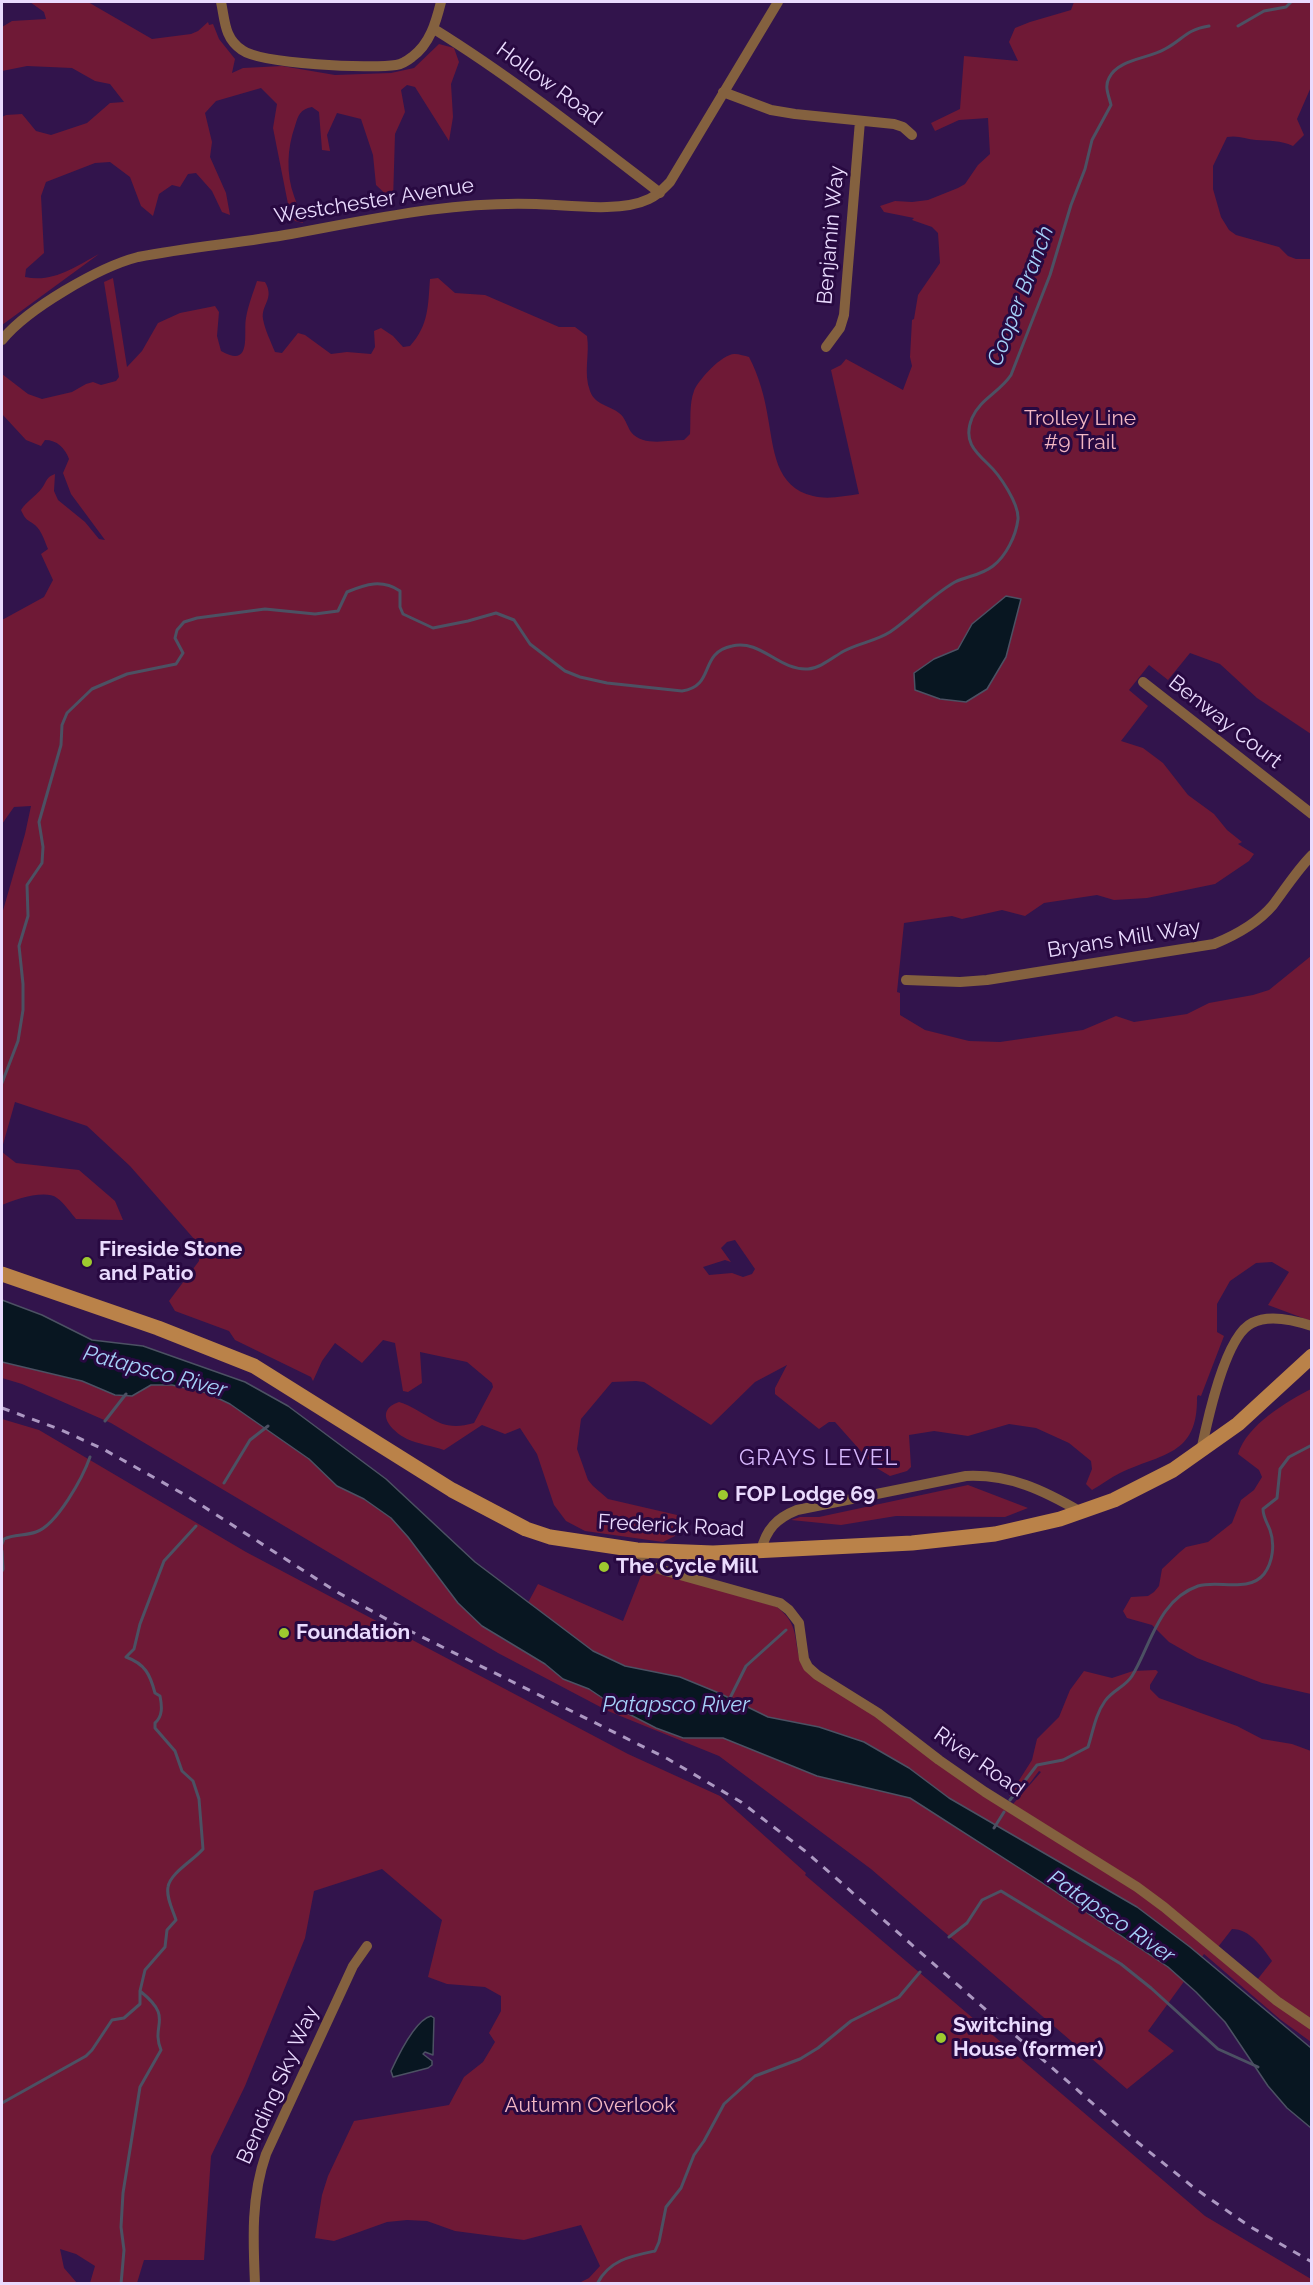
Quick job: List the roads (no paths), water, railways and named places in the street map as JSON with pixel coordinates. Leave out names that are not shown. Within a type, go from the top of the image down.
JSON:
[{"type":"main road","name":"Frederick Road","points":[[2,1274],[158,1328],[254,1366],[452,1490],[526,1529],[550,1537],[637,1550],[712,1553],[761,1551],[960,1539],[1027,1528],[1081,1512],[1143,1486],[1201,1451],[1259,1406],[1311,1356]]},
{"type":"street","points":[[221,2],[224,23],[233,43],[251,56],[287,62],[397,65],[419,52],[434,29],[441,2]]},
{"type":"street","points":[[660,193],[670,182],[778,2]]},
{"type":"street","name":"Hollow Road","points":[[434,29],[535,96],[660,193]]},
{"type":"street","points":[[723,92],[771,110],[894,124],[903,127],[912,135]]},
{"type":"street","name":"Benjamin Way","points":[[826,347],[840,328],[844,315],[860,121]]},
{"type":"street","name":"Westchester Avenue","points":[[2,340],[15,326],[38,308],[99,272],[119,262],[138,257],[282,236],[367,219],[456,206],[502,202],[608,206],[639,203],[660,193]]},
{"type":"street","name":"Benway Court","points":[[1143,682],[1311,814]]},
{"type":"street","name":"Bryans Mill Way","points":[[906,980],[960,982],[987,980],[1214,944],[1247,928],[1260,918],[1311,855]]},
{"type":"street","points":[[1201,1451],[1211,1405],[1236,1340],[1244,1329],[1252,1322],[1274,1318],[1311,1326]]},
{"type":"street","points":[[761,1551],[764,1538],[777,1520],[797,1510],[966,1476],[988,1474],[1028,1485],[1050,1494],[1081,1512]]},
{"type":"street","name":"River Road","points":[[637,1550],[648,1566],[780,1603],[799,1623],[804,1659],[808,1667],[817,1675],[878,1713],[985,1792],[1164,1906],[1277,2001],[1311,2025]]},
{"type":"street","name":"Bending Sky Way","points":[[255,2283],[253,2212],[258,2178],[266,2154],[353,1966],[367,1946]]},
{"type":"water","points":[[1006,596],[1021,599],[1006,657],[987,689],[966,702],[940,699],[915,690],[914,673],[934,659],[958,649],[972,624]]},
{"type":"water","name":"Patapsco River","points":[[2,1300],[42,1315],[92,1340],[143,1346],[245,1382],[288,1406],[386,1479],[475,1562],[593,1651],[625,1666],[680,1677],[768,1717],[819,1727],[864,1742],[909,1768],[949,1798],[1137,1907],[1190,1947],[1311,2048],[1311,2128],[1287,2108],[1268,2086],[1225,2022],[1168,1967],[910,1798],[817,1776],[723,1738],[683,1738],[656,1728],[619,1709],[589,1689],[563,1679],[545,1664],[482,1626],[458,1603],[391,1518],[364,1499],[337,1486],[309,1459],[230,1404],[207,1393],[172,1385],[151,1385],[132,1396],[115,1395],[82,1381],[2,1362]]},
{"type":"water","points":[[431,2016],[434,2018],[433,2055],[425,2052],[423,2054],[432,2061],[432,2065],[393,2077],[391,2071],[407,2040],[419,2024]]},
{"type":"waterway","name":"Cooper Branch","points":[[1238,26],[1264,11],[1286,7],[1291,2]]},
{"type":"waterway","name":"Cooper Branch","points":[[2,1083],[18,1041],[23,1010],[19,946],[28,916],[27,885],[42,863],[43,847],[39,822],[61,745],[62,725],[67,713],[92,689],[127,674],[176,664],[183,653],[175,638],[177,630],[184,622],[197,618],[265,609],[315,614],[338,611],[347,592],[367,585],[380,584],[400,591],[400,607],[403,614],[433,628],[496,613],[514,620],[530,644],[565,671],[607,683],[682,691],[693,688],[699,683],[715,655],[732,646],[752,647],[798,668],[818,667],[850,648],[890,632],[947,587],[993,566],[1002,557],[1013,539],[1018,519],[1012,498],[1003,482],[971,444],[969,433],[972,418],[980,406],[1011,375],[1050,275],[1071,205],[1085,169],[1092,140],[1111,105],[1107,88],[1109,78],[1113,72],[1126,63],[1158,52],[1190,32],[1209,26]]},
{"type":"waterway","points":[[105,1421],[126,1394]]},
{"type":"waterway","points":[[224,1483],[250,1440],[268,1426]]},
{"type":"waterway","points":[[1010,1800],[1037,1765],[1063,1760],[1088,1747],[1102,1706],[1108,1697],[1132,1676],[1157,1625],[1173,1602],[1198,1586],[1242,1585],[1258,1580],[1264,1574],[1273,1547],[1272,1535],[1263,1509],[1277,1498],[1280,1469],[1289,1457],[1312,1445]]},
{"type":"waterway","points":[[2,1544],[8,1537],[28,1534],[44,1528],[75,1488],[90,1457]]},
{"type":"waterway","points":[[2,2103],[86,2056],[112,2020],[124,2018],[140,2004],[140,1991],[145,1970],[165,1947],[167,1930],[176,1920],[168,1895],[170,1882],[203,1849],[199,1799],[193,1781],[182,1771],[175,1751],[155,1728],[161,1711],[160,1696],[155,1693],[146,1670],[126,1657],[134,1649],[140,1624],[164,1561],[196,1526]]},
{"type":"waterway","points":[[2,1551],[2,1571]]},
{"type":"waterway","points":[[729,1700],[746,1666],[786,1630]]},
{"type":"waterway","points":[[994,1828],[1004,1812]]},
{"type":"waterway","points":[[949,1937],[967,1923],[982,1900],[1001,1891],[1121,1964],[1218,2049],[1258,2067]]},
{"type":"waterway","points":[[597,2284],[614,2264],[629,2257],[655,2251],[666,2207],[681,2188],[694,2155],[724,2104],[755,2076],[800,2059],[818,2048],[851,2021],[899,1997],[920,1972]]},
{"type":"waterway","points":[[121,2284],[124,2250],[121,2227],[123,2193],[140,2087],[161,2050],[158,2041],[159,2015],[150,2000],[140,1991]]},
{"type":"railway","points":[[2,1408],[59,1429],[103,1449],[187,1496],[337,1592],[392,1622],[668,1759],[741,1802],[805,1851],[1131,2137],[1193,2187],[1249,2226],[1312,2262]]},
{"type":"place","name":"Fireside Stone and Patio","points":[[87,1262]]},
{"type":"place","name":"FOP Lodge 69","points":[[723,1495]]},
{"type":"place","name":"The Cycle Mill","points":[[604,1567]]},
{"type":"place","name":"Foundation","points":[[284,1633]]},
{"type":"place","name":"Switching House (former)","points":[[941,2038]]},
{"type":"district","name":"GRAYS LEVEL","points":[[819,1458]]},
{"type":"park label","name":"Trolley Line #9 Trail","points":[[1080,431]]},
{"type":"park label","name":"Autumn Overlook","points":[[590,2106]]}]
